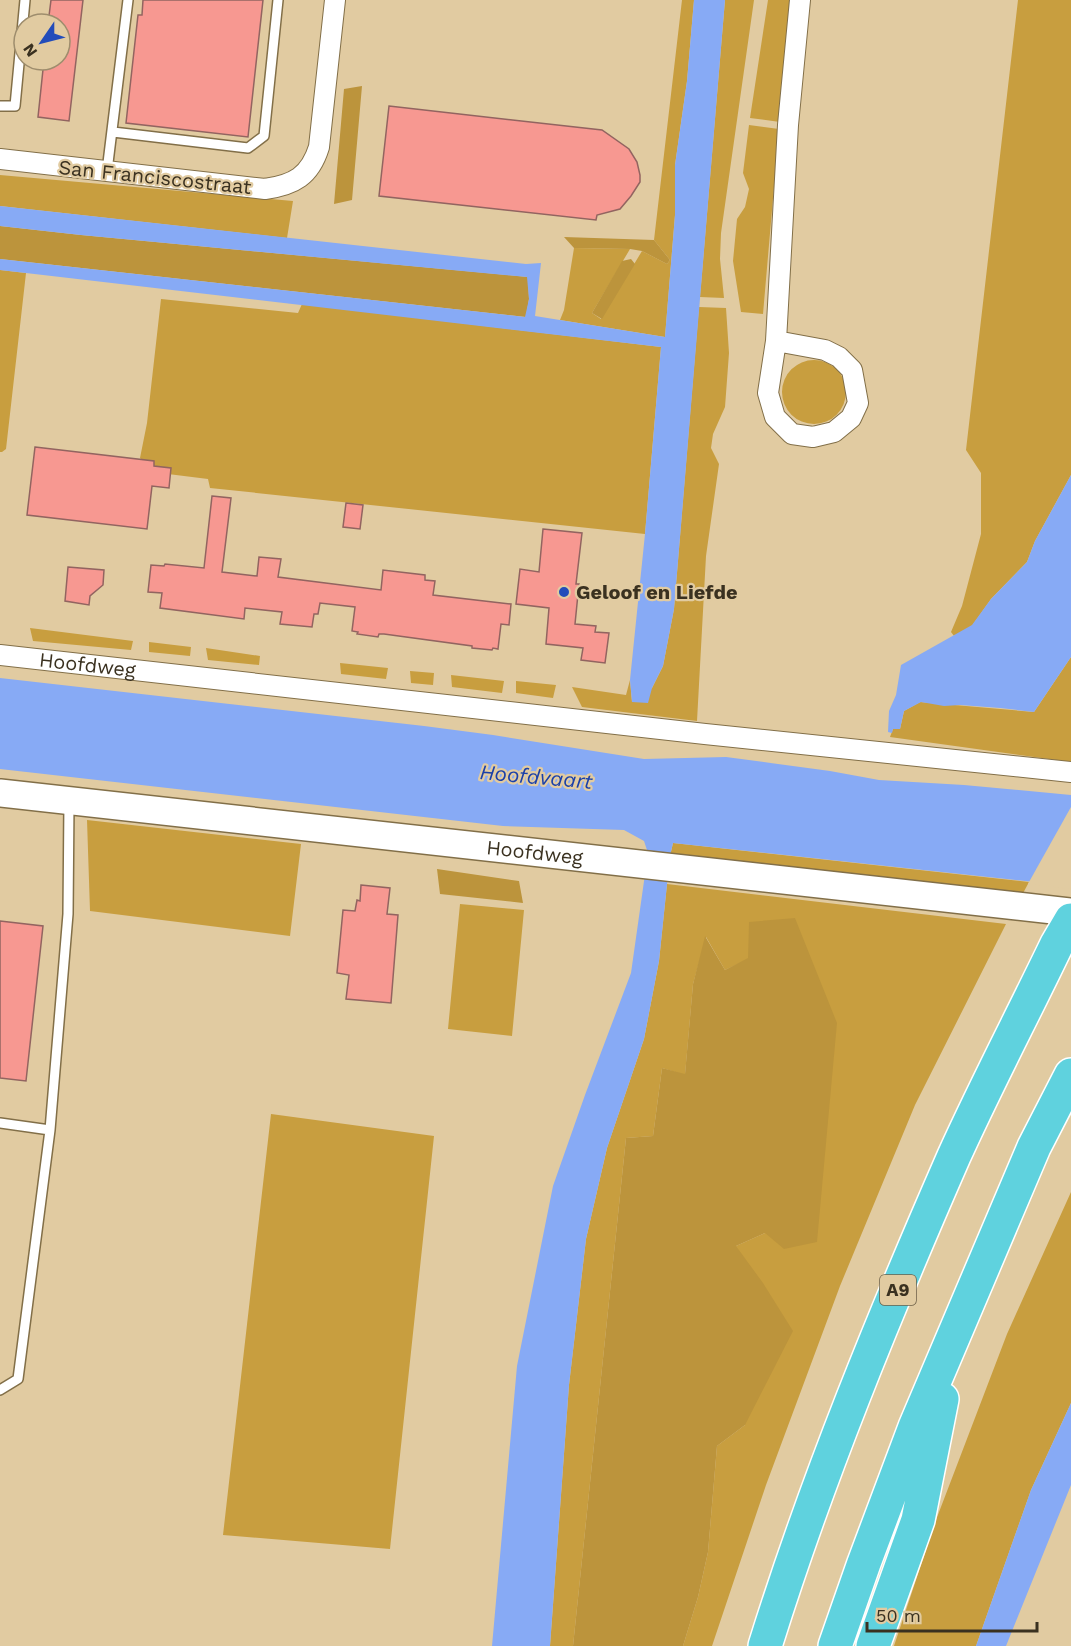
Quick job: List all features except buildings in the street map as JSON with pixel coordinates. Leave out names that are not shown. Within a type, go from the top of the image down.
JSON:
[{"type":"highway","name":"A9","points":[[765,1646],[789,1567],[869,1360],[955,1155],[1064,932]]},
{"type":"highway","points":[[835,1646],[915,1427],[1034,1148],[1071,1075]]},
{"type":"highway","points":[[873,1646],[918,1520],[955,1333]]},
{"type":"street","name":"San Franciscostraat","points":[[0,159],[265,189],[297,181],[312,166],[319,147],[335,0]]},
{"type":"street","points":[[776,341],[825,350],[839,357],[852,370],[858,403],[851,418],[834,432],[813,437],[792,434],[775,417],[768,393],[776,341],[788,125],[801,0]]},
{"type":"street","name":"Hoofdweg","points":[[0,656],[1071,772]]},
{"type":"street","name":"Hoofdweg","points":[[0,793],[1071,912]]},
{"type":"lane","points":[[0,106],[15,106],[25,0]]},
{"type":"lane","points":[[107,171],[128,0]]},
{"type":"lane","points":[[112,132],[248,148],[264,136],[278,0]]},
{"type":"lane","points":[[0,1390],[18,1379],[50,1130],[68,914],[69,800]]},
{"type":"lane","points":[[0,1123],[50,1130]]},
{"type":"shaded area","points":[[682,0],[694,0],[687,81],[675,165],[675,215],[665,337],[560,320],[564,310],[574,248],[630,249],[592,313],[601,319],[642,251],[667,264],[670,260],[654,240]]},
{"type":"shaded area","points":[[725,0],[754,0],[721,233],[720,259],[724,298],[700,297]]},
{"type":"shaded area","points":[[768,0],[791,0],[780,122],[750,118]]},
{"type":"shaded area","points":[[1018,0],[1071,0],[1071,475],[1035,541],[1027,562],[991,599],[972,626],[954,636],[951,632],[962,606],[981,534],[981,473],[966,450]]},
{"type":"shaded area","points":[[362,86],[352,200],[334,204],[344,89]]},
{"type":"shaded area","points":[[749,125],[779,129],[763,314],[741,312],[733,261],[737,219],[745,207],[749,189],[743,173]]},
{"type":"shaded area","points":[[0,175],[293,201],[287,238],[0,206]]},
{"type":"shaded area","points":[[0,226],[528,277],[529,299],[526,317],[0,259]]},
{"type":"shaded area","points":[[564,237],[654,240],[670,260],[667,264],[642,251],[630,249],[574,248]]},
{"type":"shaded area","points":[[631,259],[635,264],[602,319],[592,313],[622,261]]},
{"type":"shaded area","points":[[0,270],[26,273],[6,449],[2,452],[0,452]]},
{"type":"shaded area","points":[[161,299],[298,313],[302,304],[661,347],[645,534],[210,488],[208,479],[152,472],[140,458],[147,423]]},
{"type":"shaded area","points":[[699,307],[726,308],[729,353],[725,407],[713,434],[711,448],[719,464],[706,556],[697,721],[582,707],[572,687],[626,695],[630,680],[632,702],[652,688],[663,666],[674,609]]},
{"type":"shaded area","points":[[814,360],[832,366],[840,374],[846,392],[840,410],[832,418],[814,424],[796,418],[788,410],[782,392],[788,374],[796,366]]},
{"type":"shaded area","points":[[30,628],[133,641],[131,650],[33,641]]},
{"type":"shaded area","points":[[149,642],[191,647],[190,656],[149,652]]},
{"type":"shaded area","points":[[206,648],[260,656],[259,665],[208,660]]},
{"type":"shaded area","points":[[1071,657],[1071,762],[890,737],[893,729],[900,729],[904,711],[920,702],[1034,712]]},
{"type":"shaded area","points":[[340,663],[388,668],[386,679],[341,674]]},
{"type":"shaded area","points":[[410,671],[434,673],[433,685],[411,683]]},
{"type":"shaded area","points":[[451,675],[504,681],[502,693],[452,687]]},
{"type":"shaded area","points":[[516,681],[556,685],[553,698],[516,693]]},
{"type":"shaded area","points":[[87,820],[301,844],[290,936],[90,911]]},
{"type":"shaded area","points":[[673,843],[1029,882],[1021,897],[670,856]]},
{"type":"shaded area","points":[[437,869],[519,881],[523,903],[440,894]]},
{"type":"shaded area","points":[[667,884],[1006,924],[915,1105],[840,1286],[766,1485],[712,1646],[683,1646],[698,1597],[708,1552],[717,1446],[745,1425],[736,1246],[765,1233],[748,959],[725,970],[706,937],[693,984],[685,1075],[662,1068],[653,1136],[626,1138],[573,1646],[550,1646],[569,1385],[586,1239],[607,1148],[644,1039],[659,961]]},
{"type":"shaded area","points":[[460,904],[524,910],[512,1036],[448,1029]]},
{"type":"shaded area","points":[[795,918],[837,1023],[817,1242],[784,1249],[765,1233],[736,1246],[763,1283],[793,1331],[745,1425],[717,1446],[708,1552],[698,1597],[683,1646],[573,1646],[626,1138],[653,1136],[662,1068],[685,1074],[693,984],[705,936],[725,970],[748,958],[749,922]]},
{"type":"shaded area","points":[[271,1114],[434,1136],[390,1549],[223,1535]]},
{"type":"shaded area","points":[[1071,1192],[1071,1403],[1031,1490],[976,1646],[894,1646],[936,1520],[1007,1334]]},
{"type":"water","points":[[694,0],[725,0],[674,609],[663,666],[652,688],[648,703],[632,702],[630,680],[661,347],[0,270],[0,259],[525,317],[529,299],[527,277],[0,226],[0,206],[526,264],[541,263],[535,316],[665,337],[675,215],[675,165],[687,81]]},
{"type":"water","points":[[1071,475],[1071,657],[1034,712],[960,705],[944,706],[921,702],[904,711],[900,729],[893,729],[892,733],[888,732],[889,711],[896,695],[901,665],[972,625],[991,599],[1027,562],[1035,541]]},
{"type":"water","name":"Hoofdvaart","points":[[0,678],[424,726],[644,759],[726,757],[879,780],[1071,795],[1071,886],[673,843],[659,961],[644,1039],[607,1148],[586,1239],[569,1385],[550,1646],[492,1646],[517,1366],[553,1186],[631,973],[648,853],[644,841],[624,830],[503,826],[0,769]]},
{"type":"water","points":[[1071,1403],[1071,1485],[1006,1646],[976,1646],[1031,1490]]},
{"type":"pier","points":[[1071,807],[1071,889],[1028,884],[1029,882]]},
{"type":"place","name":"Geloof en Liefde","points":[[564,592]]}]
